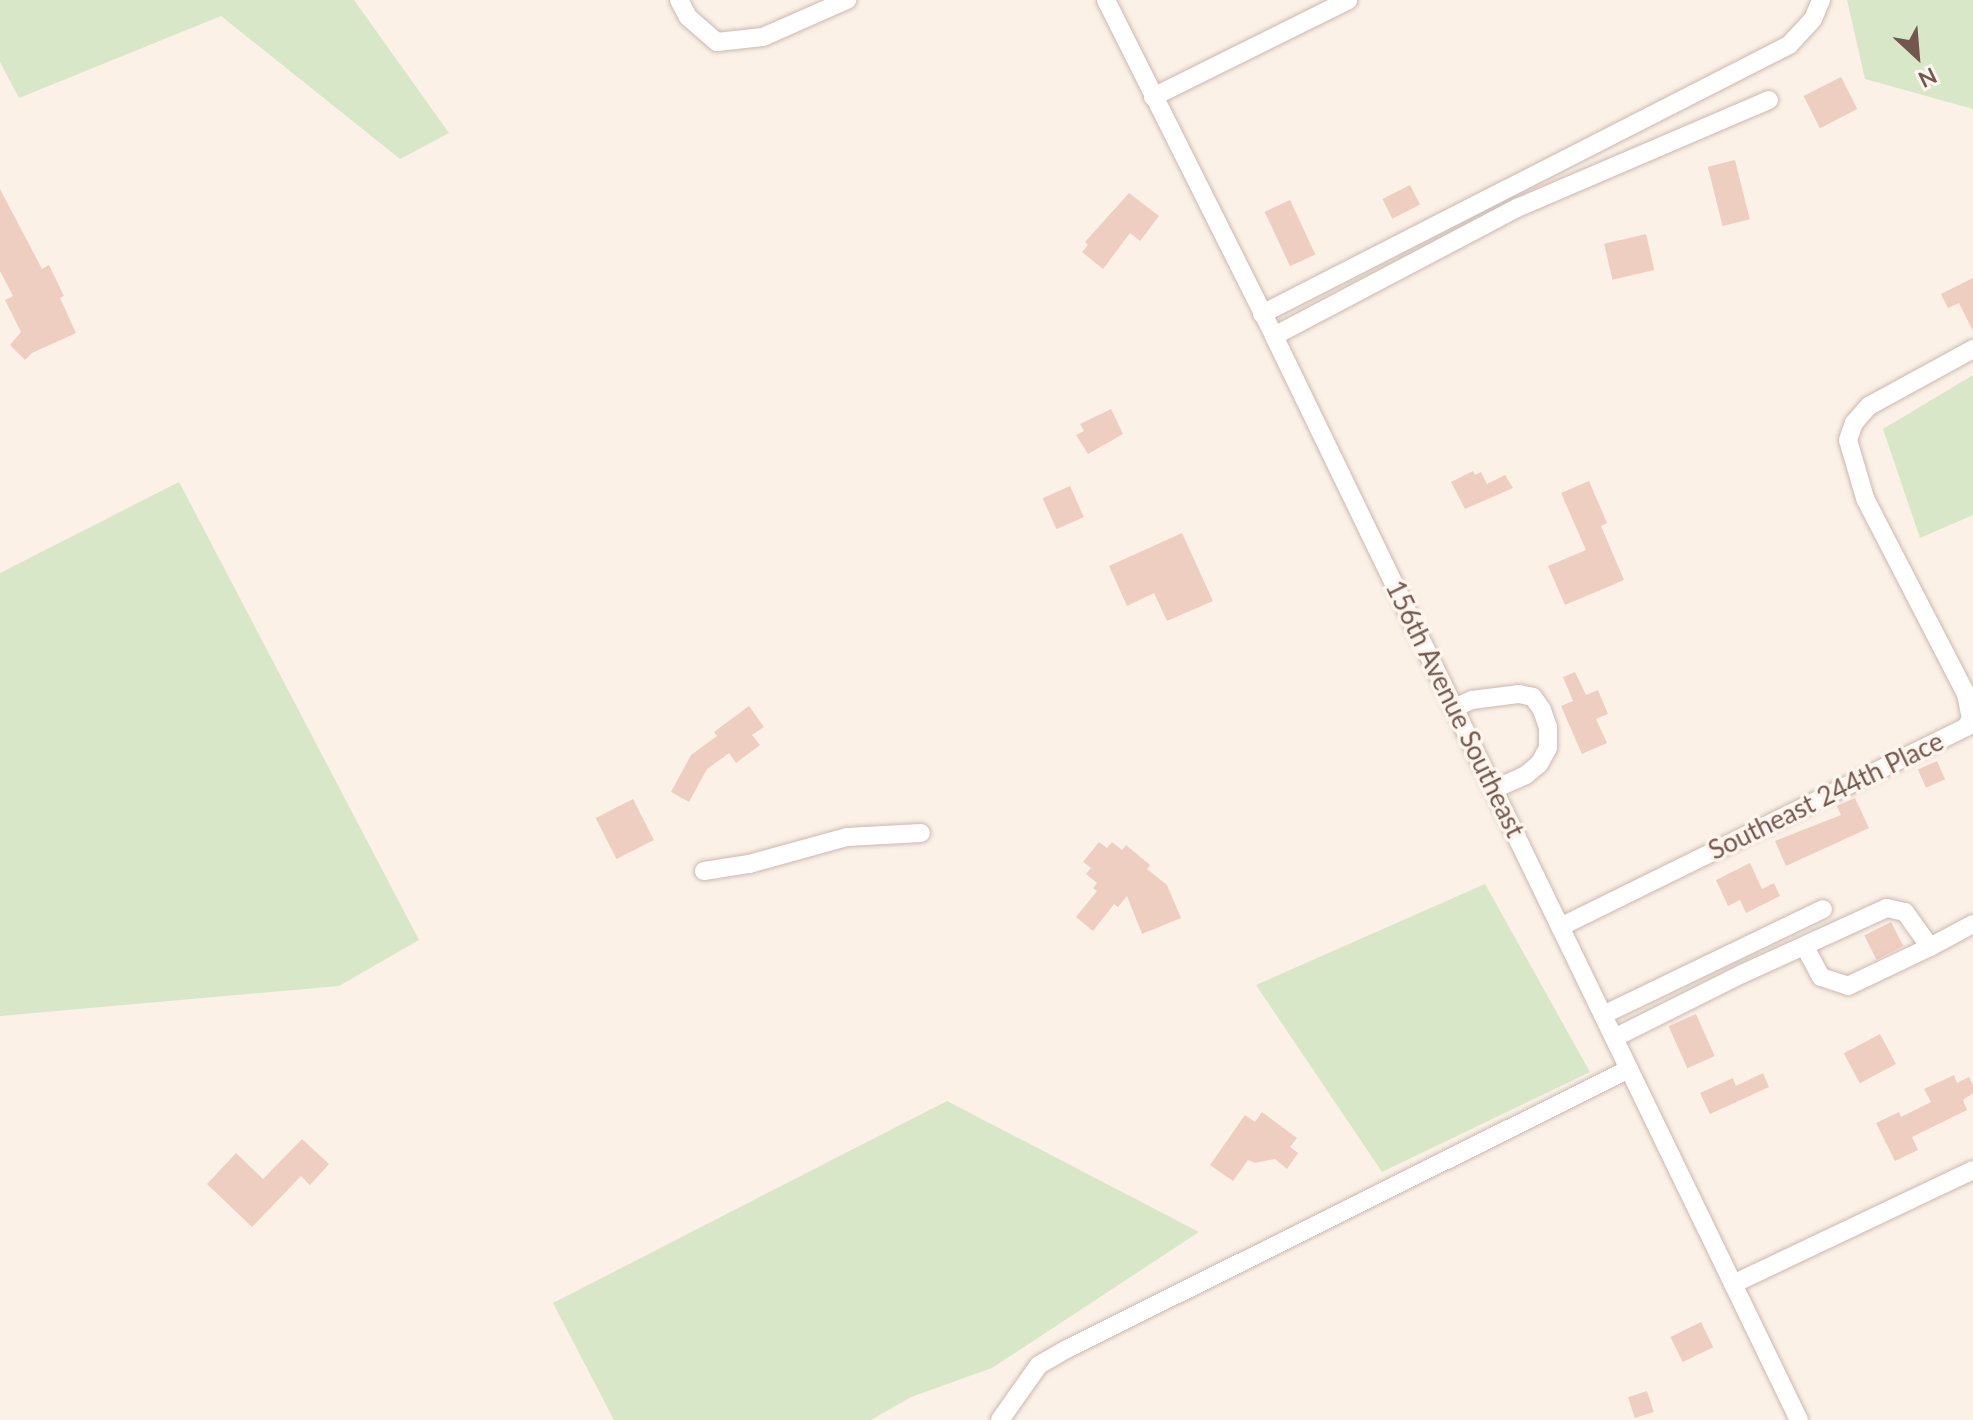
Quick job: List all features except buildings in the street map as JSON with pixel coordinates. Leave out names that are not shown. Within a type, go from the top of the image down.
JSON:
[{"type":"street","points":[[679,0],[688,17],[717,42],[763,37],[847,0]]},
{"type":"street","name":"156th Avenue Southeast","points":[[1106,0],[1274,336],[1799,1420]]},
{"type":"street","points":[[1153,97],[1348,0]]},
{"type":"street","points":[[1262,314],[1789,45],[1813,19],[1821,0]]},
{"type":"street","points":[[1274,336],[1517,208],[1769,100]]},
{"type":"street","name":"Southeast 244th Place","points":[[1560,927],[1966,727],[1971,719],[1966,694],[1865,498],[1848,440],[1854,423],[1869,406],[1973,349]]},
{"type":"street","points":[[1454,708],[1472,700],[1519,694],[1533,697],[1542,710],[1548,727],[1548,748],[1539,764],[1526,775],[1494,789]]},
{"type":"street","points":[[704,871],[749,864],[847,837],[921,833]]},
{"type":"street","points":[[1614,1038],[1887,908],[1905,912],[1930,947]]},
{"type":"street","points":[[1603,1015],[1823,909]]},
{"type":"street","points":[[1805,947],[1821,977],[1848,986],[1973,924]]},
{"type":"street","points":[[1000,1420],[1039,1365],[1067,1349],[1629,1069]]},
{"type":"street","points":[[1733,1284],[1973,1170]]},
{"type":"green space","points":[[0,0],[354,0],[449,133],[400,159],[221,16],[19,98],[0,62]]},
{"type":"green space","points":[[1847,0],[1973,0],[1973,109],[1865,79]]},
{"type":"green space","points":[[1973,375],[1973,515],[1920,538],[1883,429]]},
{"type":"green space","points":[[179,482],[419,940],[339,986],[0,1016],[0,573]]},
{"type":"green space","points":[[1485,884],[1590,1072],[1382,1172],[1256,985]]},
{"type":"green space","points":[[947,1101],[1199,1232],[992,1368],[911,1397],[871,1420],[614,1420],[553,1303]]}]
